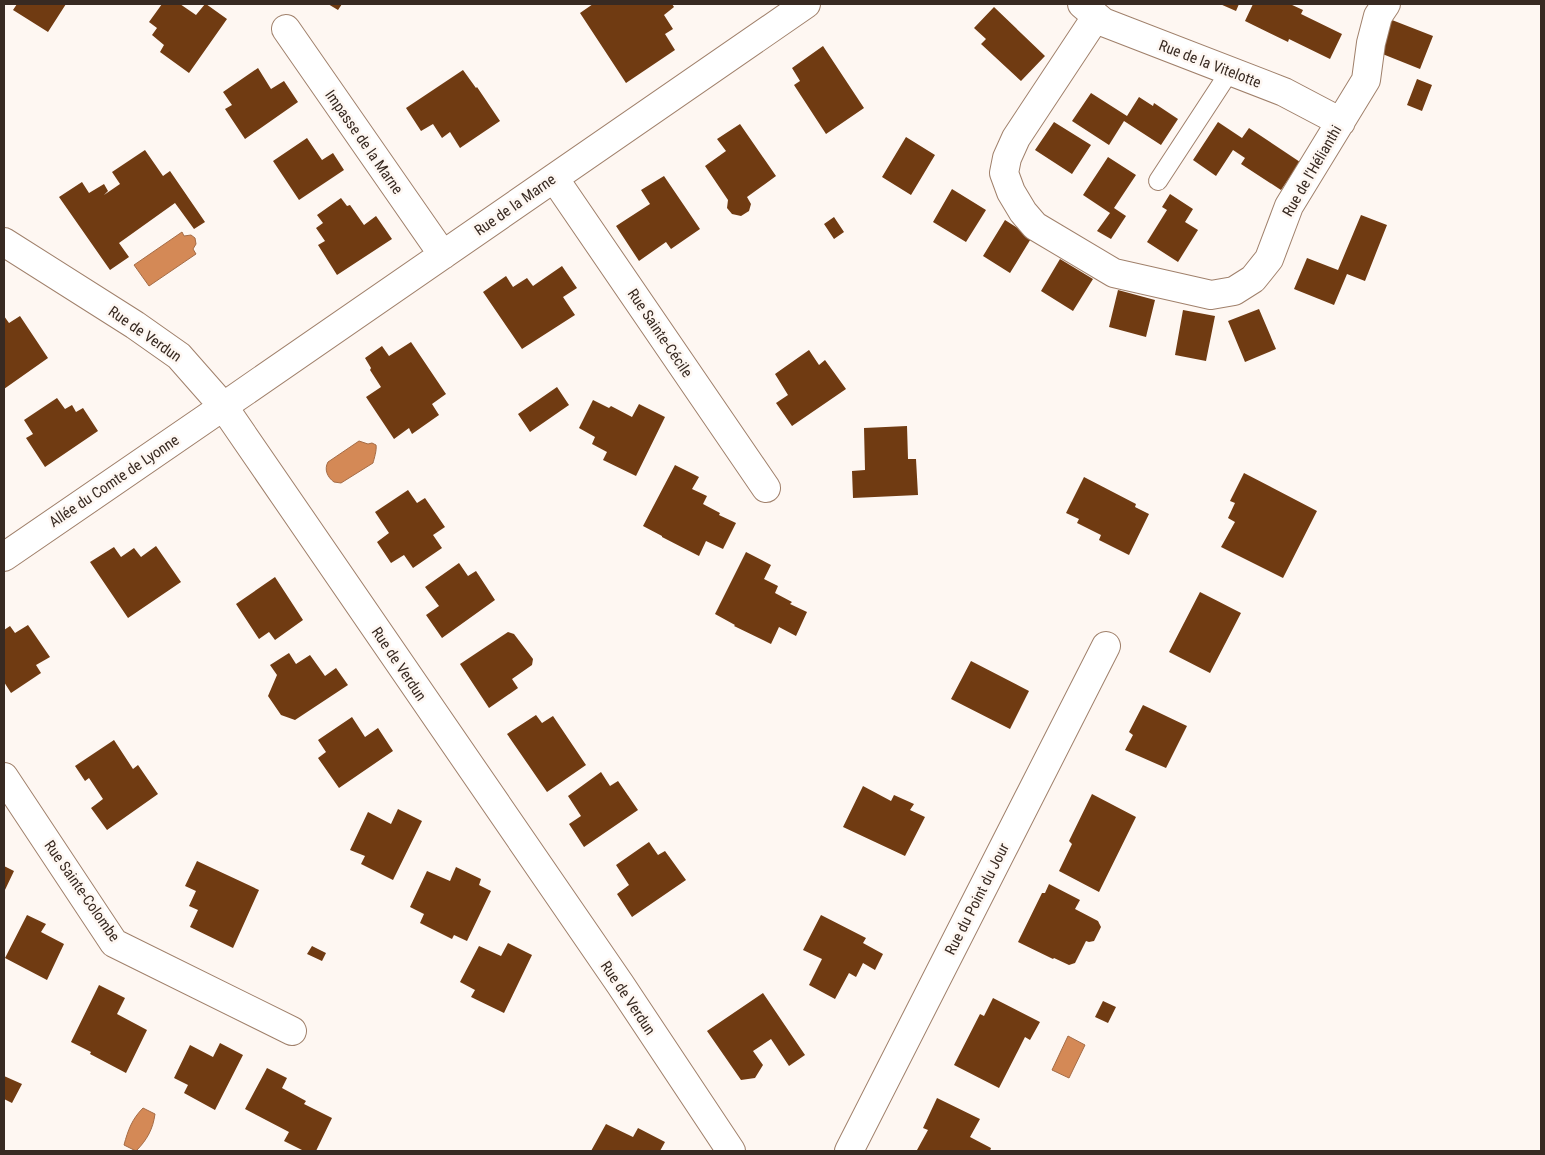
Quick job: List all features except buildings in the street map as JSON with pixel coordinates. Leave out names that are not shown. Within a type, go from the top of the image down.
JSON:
[{"type":"street","name":"Rue de la Marne","points":[[223,406],[806,4]]},
{"type":"street","name":"Rue de l'Hélianthi","points":[[1100,12],[1016,138],[1007,158],[1004,174],[1011,192],[1023,212],[1036,226],[1114,272],[1211,295],[1234,291],[1253,279],[1269,259],[1289,206],[1366,80],[1371,43],[1378,16],[1386,4]]},
{"type":"street","name":"Rue de la Vitelotte","points":[[1100,12],[1230,72],[1284,92],[1341,122]]},
{"type":"street","name":"Impasse de la Marne","points":[[286,28],[443,255]]},
{"type":"street","name":"Rue Sainte-Cécile","points":[[554,178],[766,488]]},
{"type":"street","name":"Rue de Verdun","points":[[4,242],[135,325],[179,356],[223,406],[620,984],[730,1151]]},
{"type":"street","name":"Allée du Comte de Lyonne","points":[[4,557],[223,406]]},
{"type":"street","name":"Rue du Point du Jour","points":[[849,1151],[1106,646]]},
{"type":"street","name":"Rue Sainte-Colombe","points":[[4,777],[114,943],[292,1031]]},
{"type":"lane","points":[[1158,181],[1230,72]]},
{"type":"shaded area","points":[[182,232],[184,236],[191,235],[195,238],[196,244],[193,249],[196,254],[149,286],[134,265]]},
{"type":"shaded area","points":[[359,441],[376,445],[373,463],[341,483],[334,482],[327,473],[326,467],[328,462]]},
{"type":"shaded area","points":[[1068,1036],[1085,1045],[1069,1078],[1052,1070]]},
{"type":"shaded area","points":[[143,1108],[155,1114],[149,1134],[136,1151],[124,1145],[131,1125]]}]
